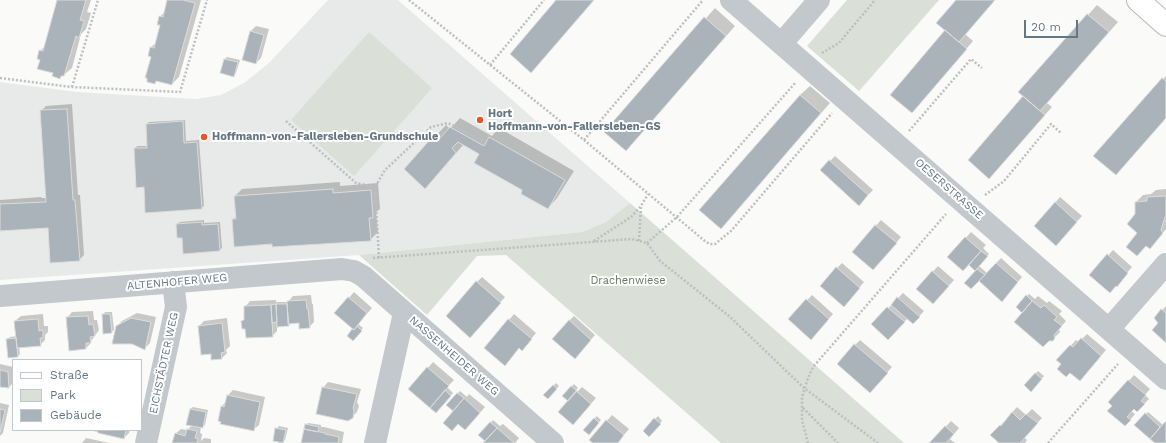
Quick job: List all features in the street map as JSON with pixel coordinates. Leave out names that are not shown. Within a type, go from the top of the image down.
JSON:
[{"type":"main road","points":[[1138,0],[1166,25]]},
{"type":"street","name":"OESERSTRASSE","points":[[731,0],[782,42],[1166,379]]},
{"type":"street","points":[[782,42],[819,0]]},
{"type":"street","points":[[1109,329],[1166,264]]},
{"type":"street","name":"ALTENHOFER WEG","points":[[0,296],[342,269],[354,271]]},
{"type":"street","name":"NASSENHEIDER WEG","points":[[354,271],[362,276],[553,443]]},
{"type":"street","name":"EICHSTÄDTER WEG","points":[[146,443],[176,307],[173,282]]},
{"type":"street","points":[[375,443],[404,313]]},
{"type":"path","points":[[72,87],[98,0]]},
{"type":"path","points":[[0,78],[72,87],[180,92],[207,0]]},
{"type":"path","points":[[409,0],[584,140],[706,242],[715,244],[731,231],[836,108]]},
{"type":"path","points":[[490,65],[544,0]]},
{"type":"path","points":[[584,140],[703,0]]},
{"type":"path","points":[[821,54],[839,43],[875,0]]},
{"type":"path","points":[[905,136],[971,59],[982,68]]},
{"type":"path","points":[[647,243],[677,217],[800,76]]},
{"type":"path","points":[[286,121],[356,183],[375,187]]},
{"type":"path","points":[[379,258],[375,187],[385,170],[431,127],[448,123],[483,141]]},
{"type":"path","points":[[983,196],[1004,180],[1051,124],[1061,132]]},
{"type":"path","points":[[594,242],[631,217],[641,206],[648,194]]},
{"type":"path","points":[[639,241],[641,206]]},
{"type":"path","points":[[808,443],[802,420],[802,397],[804,388],[813,367],[948,212]]},
{"type":"path","points":[[372,258],[632,239],[647,243],[660,261],[729,316],[804,388],[878,443]]},
{"type":"path","points":[[1048,443],[1120,362]]},
{"type":"path","points":[[802,408],[838,443]]},
{"type":"shaded area","name":"Hoffmann-von-Fallersleben-Grundschule","points":[[328,0],[398,0],[630,203],[606,222],[582,232],[359,255],[0,280],[0,82],[77,92],[196,99],[221,95],[244,83],[269,63]]},
{"type":"green space","points":[[847,0],[939,0],[859,91],[807,46]]},
{"type":"green space","points":[[369,32],[432,88],[354,176],[291,120]]},
{"type":"green space","name":"Drachenwiese","points":[[630,203],[904,443],[721,443],[506,255],[477,256],[427,315],[359,255],[582,232],[606,222]]},
{"type":"building","points":[[57,0],[86,0],[80,20],[84,21],[79,38],[76,36],[64,76],[61,76],[60,79],[52,76],[53,73],[37,69],[40,60],[37,59],[39,50],[43,51]]},
{"type":"building","points":[[167,0],[183,0],[195,3],[172,85],[156,81],[155,84],[147,82],[147,78],[145,78],[151,57],[148,56],[150,47],[154,48],[160,25],[157,25],[159,16],[163,17]]},
{"type":"building","points":[[556,0],[594,0],[531,73],[510,54]]},
{"type":"building","points":[[956,0],[995,0],[959,42],[936,23]]},
{"type":"building","points":[[1087,14],[1109,32],[1040,111],[1018,92]]},
{"type":"building","points":[[704,17],[726,36],[626,151],[604,132]]},
{"type":"building","points":[[945,30],[967,49],[912,113],[890,95]]},
{"type":"building","points":[[250,31],[264,35],[256,64],[242,60]]},
{"type":"building","points":[[224,59],[238,62],[234,77],[220,73]]},
{"type":"building","points":[[1162,78],[1166,81],[1166,118],[1116,175],[1093,156]]},
{"type":"building","points":[[800,95],[821,113],[721,229],[699,210]]},
{"type":"building","points":[[1023,96],[1045,115],[989,179],[968,160]]},
{"type":"building","points":[[67,109],[73,200],[75,200],[80,261],[50,263],[48,228],[0,231],[0,204],[46,202],[40,110]]},
{"type":"building","points":[[183,121],[184,143],[197,142],[202,209],[145,213],[144,187],[136,188],[134,148],[147,148],[146,124]]},
{"type":"building","points":[[450,127],[484,146],[489,137],[565,180],[548,209],[521,194],[522,190],[474,163],[479,154],[458,142],[452,148],[456,153],[425,189],[404,169],[435,134],[440,138]]},
{"type":"building","points":[[829,160],[868,195],[859,206],[820,170]]},
{"type":"building","points":[[333,189],[333,193],[371,190],[373,218],[369,218],[371,241],[272,247],[272,244],[234,247],[232,219],[236,219],[234,196]]},
{"type":"building","points":[[1166,196],[1166,217],[1161,230],[1163,233],[1150,249],[1146,246],[1137,256],[1126,247],[1137,233],[1127,224],[1135,214],[1135,202],[1147,201],[1147,197]]},
{"type":"building","points":[[1055,202],[1077,222],[1056,246],[1034,226]]},
{"type":"building","points":[[202,222],[202,225],[218,224],[220,251],[183,254],[182,238],[177,238],[176,224]]},
{"type":"building","points":[[875,225],[897,243],[873,270],[852,252]]},
{"type":"building","points":[[965,237],[981,251],[963,271],[947,257]]},
{"type":"building","points":[[981,251],[988,256],[975,271],[969,265]]},
{"type":"building","points":[[1107,254],[1128,273],[1110,293],[1089,275]]},
{"type":"building","points":[[996,263],[1018,282],[1002,302],[979,281]]},
{"type":"building","points":[[836,267],[860,288],[844,307],[820,286]]},
{"type":"building","points":[[977,269],[985,275],[971,289],[964,283]]},
{"type":"building","points":[[932,271],[949,286],[933,304],[916,289]]},
{"type":"building","points":[[476,281],[501,303],[470,338],[446,316]]},
{"type":"building","points":[[1026,295],[1032,301],[1022,313],[1016,307]]},
{"type":"building","points":[[348,297],[367,313],[354,330],[334,313]]},
{"type":"building","points":[[897,297],[920,317],[913,324],[891,305]]},
{"type":"building","points":[[806,299],[829,319],[811,340],[788,319]]},
{"type":"building","points":[[306,300],[310,328],[299,329],[299,323],[288,324],[287,301]]},
{"type":"building","points":[[1032,301],[1041,308],[1044,305],[1057,317],[1054,320],[1062,326],[1054,335],[1055,338],[1053,341],[1049,341],[1043,347],[1014,322]]},
{"type":"building","points":[[276,304],[277,322],[272,323],[271,305]]},
{"type":"building","points":[[276,304],[287,304],[289,326],[277,327]]},
{"type":"building","points":[[271,305],[273,337],[246,338],[245,329],[242,329],[241,321],[244,320],[244,306]]},
{"type":"building","points":[[887,307],[905,322],[888,340],[871,324]]},
{"type":"building","points":[[1161,309],[1166,313],[1166,343],[1152,330],[1158,323],[1154,318]]},
{"type":"building","points":[[102,314],[110,314],[112,333],[103,334]]},
{"type":"building","points":[[88,316],[89,325],[93,324],[95,336],[90,337],[91,343],[86,343],[86,349],[69,351],[66,317]]},
{"type":"building","points":[[131,318],[151,322],[145,350],[132,344],[112,344],[116,326]]},
{"type":"building","points":[[38,319],[39,331],[43,330],[43,338],[40,338],[41,346],[17,348],[14,321]]},
{"type":"building","points":[[508,319],[532,339],[522,351],[519,348],[505,366],[484,348]]},
{"type":"building","points":[[569,320],[591,340],[575,359],[552,339]]},
{"type":"building","points":[[222,323],[225,352],[221,353],[222,359],[211,360],[211,354],[201,355],[198,326]]},
{"type":"building","points":[[357,326],[362,331],[353,341],[347,336],[352,329],[354,330]]},
{"type":"building","points":[[16,338],[18,357],[8,358],[6,339]]},
{"type":"building","points":[[1081,338],[1101,356],[1080,381],[1070,373],[1066,377],[1057,369],[1061,364],[1056,360],[1070,345],[1073,347]]},
{"type":"building","points":[[854,344],[888,373],[870,393],[837,364]]},
{"type":"building","points":[[427,367],[449,386],[430,408],[408,389]]},
{"type":"building","points":[[0,370],[8,372],[9,388],[0,387]]},
{"type":"building","points":[[1035,373],[1042,379],[1031,392],[1024,385]]},
{"type":"building","points":[[1128,380],[1146,395],[1141,401],[1145,404],[1137,412],[1134,409],[1127,417],[1131,420],[1125,426],[1107,411],[1112,406],[1108,402]]},
{"type":"building","points":[[553,385],[557,389],[548,399],[543,395]]},
{"type":"building","points":[[571,386],[577,391],[568,401],[562,396]]},
{"type":"building","points":[[322,387],[357,394],[353,408],[353,418],[348,421],[316,414]]},
{"type":"building","points":[[445,390],[451,396],[436,413],[430,408]]},
{"type":"building","points":[[576,391],[591,404],[573,425],[558,412]]},
{"type":"building","points":[[457,393],[464,398],[453,411],[446,405]]},
{"type":"building","points":[[227,395],[260,402],[254,431],[220,424],[221,422],[218,421],[221,406],[224,407]]},
{"type":"building","points":[[464,398],[480,413],[465,430],[458,424],[452,431],[443,423]]},
{"type":"building","points":[[0,409],[5,410],[0,432]]},
{"type":"building","points":[[190,409],[206,412],[203,428],[186,425]]},
{"type":"building","points":[[1012,412],[1020,420],[1026,414],[1038,423],[1020,443],[999,443],[990,435],[1000,425],[1001,426]]},
{"type":"building","points":[[1145,413],[1160,427],[1150,439],[1134,425]]},
{"type":"building","points":[[594,418],[599,423],[589,435],[583,430]]},
{"type":"building","points":[[654,418],[661,424],[649,437],[643,431]]},
{"type":"building","points":[[606,420],[624,435],[618,443],[593,443],[589,440]]},
{"type":"building","points":[[1166,421],[1166,443],[1155,443],[1150,439]]},
{"type":"building","points":[[490,422],[497,428],[485,441],[478,435]]},
{"type":"building","points":[[305,424],[319,427],[318,432],[304,429]]},
{"type":"building","points":[[945,426],[954,434],[946,443],[929,443]]},
{"type":"building","points":[[275,428],[286,430],[283,443],[273,441]]},
{"type":"building","points":[[497,428],[514,443],[483,443]]},
{"type":"building","points":[[187,429],[197,431],[195,438],[198,439],[197,443],[172,443],[175,433],[185,436]]},
{"type":"building","points":[[304,429],[339,437],[338,443],[301,443]]},
{"type":"building","points":[[95,431],[126,431],[124,439]]},
{"type":"place","name":"Hort Hoffmann-von-Fallersleben-GS","points":[[480,120]]},
{"type":"place","name":"Hoffmann-von-Fallersleben-Grundschule","points":[[204,137]]}]
